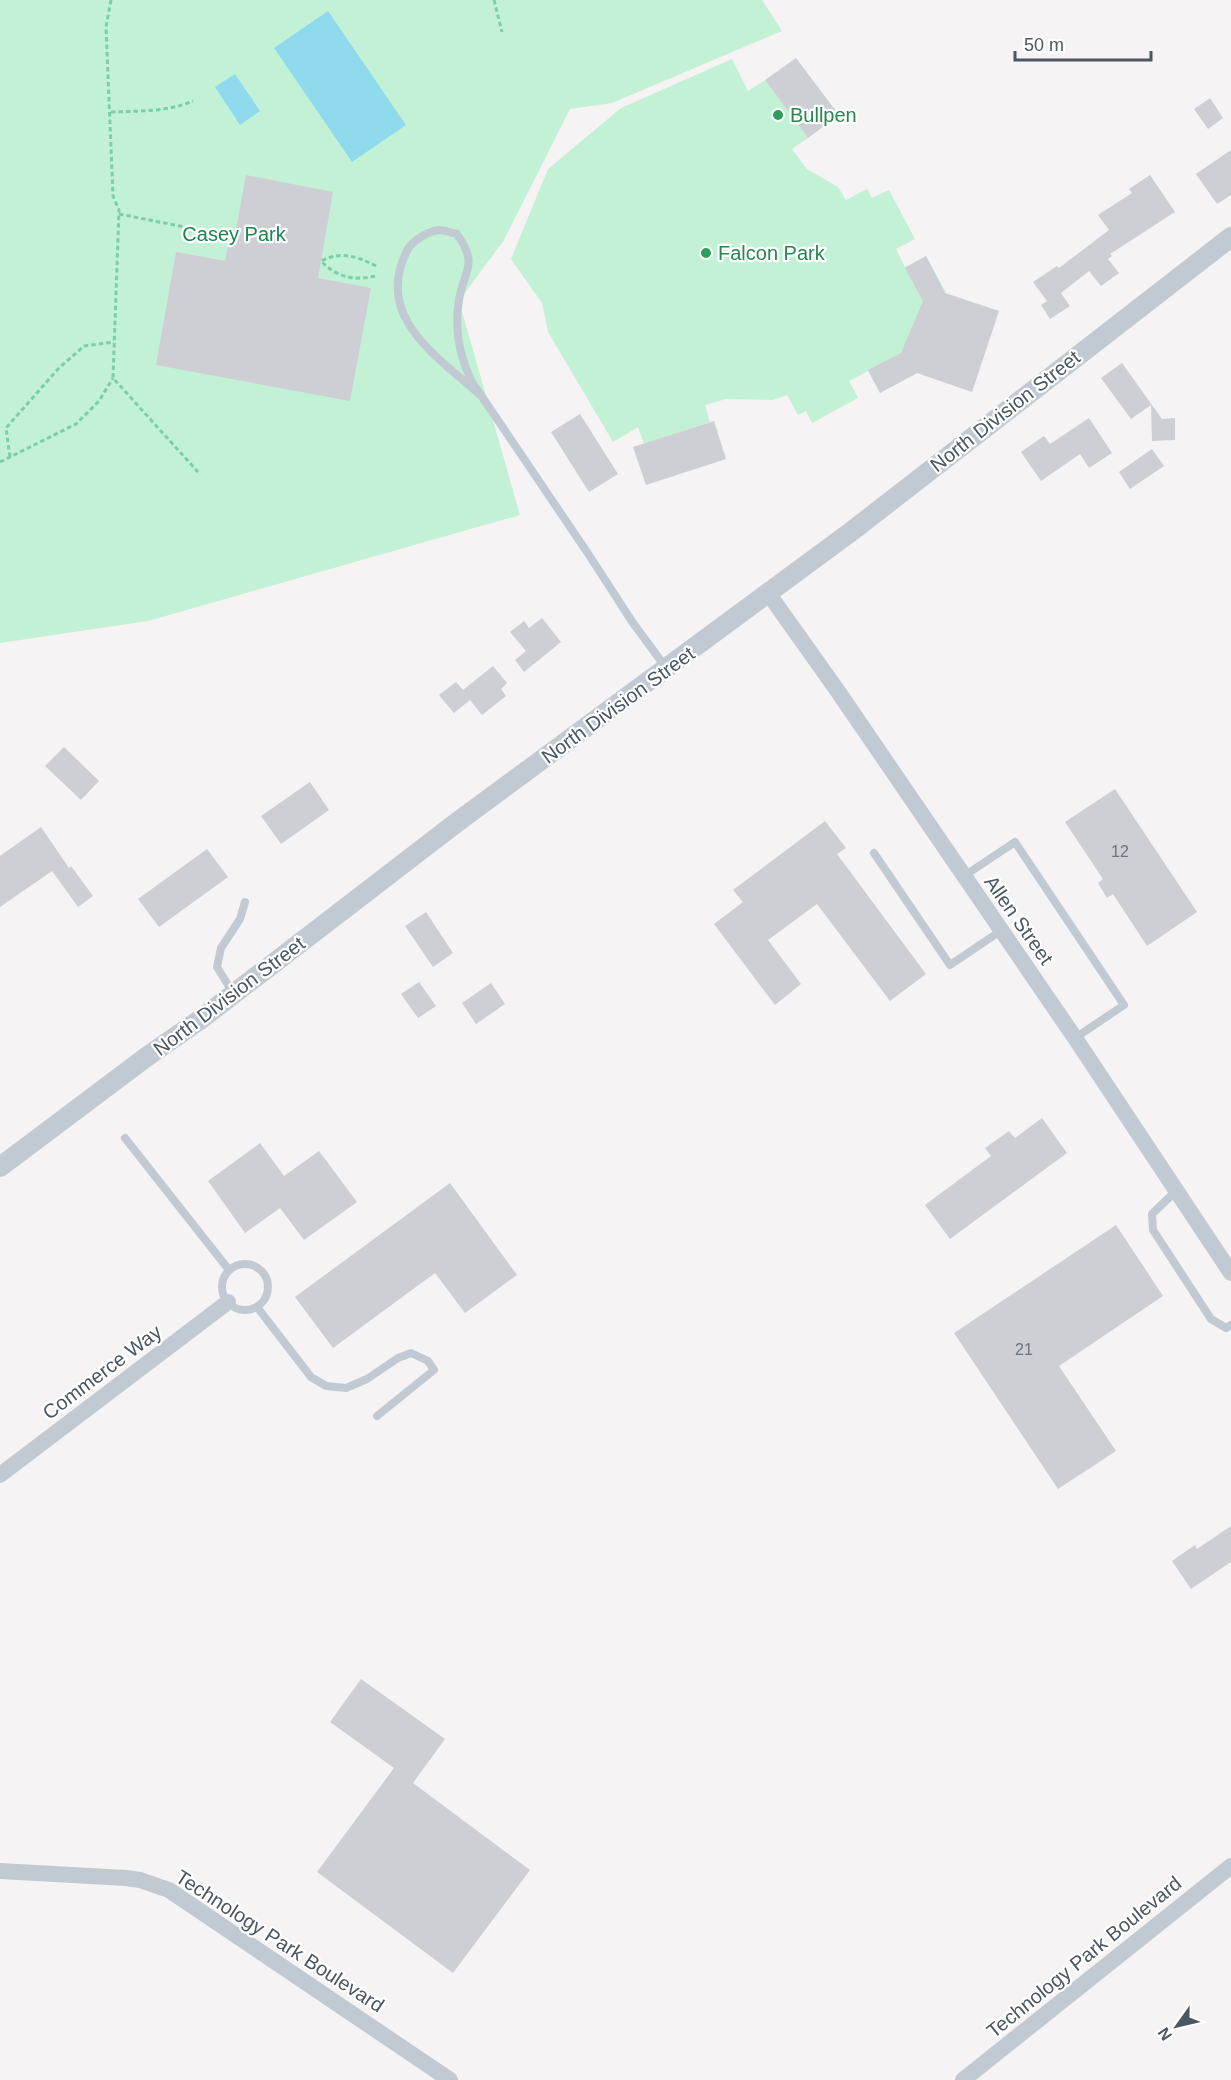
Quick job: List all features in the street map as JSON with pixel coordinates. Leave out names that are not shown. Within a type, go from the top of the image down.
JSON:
[{"type":"street","name":"North Division Street","points":[[0,1167],[234,994],[456,823],[852,531],[1231,237]]},
{"type":"street","name":"Allen Street","points":[[768,593],[1002,930],[1231,1273]]},
{"type":"street","name":"Commerce Way","points":[[0,1474],[228,1302]]},
{"type":"street","name":"Technology Park Boulevard","points":[[963,2080],[1231,1866]]},
{"type":"street","name":"Technology Park Boulevard","points":[[0,1871],[126,1878],[140,1880],[169,1890],[450,2080]]},
{"type":"lane","points":[[480,395],[412,332],[401,309],[397,291],[401,265],[410,246],[424,236],[439,230],[457,234],[467,249],[469,271],[459,301],[457,329],[458,343],[466,370],[480,395],[633,623],[667,669]]},
{"type":"lane","points":[[964,876],[1015,842],[1124,1005],[1075,1038]]},
{"type":"lane","points":[[874,853],[950,965],[1002,930]]},
{"type":"lane","points":[[234,994],[217,967],[221,948],[240,919],[245,902]]},
{"type":"lane","points":[[125,1137],[229,1270]]},
{"type":"lane","points":[[1177,1191],[1152,1214],[1153,1230],[1211,1319],[1226,1328],[1231,1325]]},
{"type":"lane","points":[[244,1263],[251,1264],[263,1272],[269,1287],[263,1301],[257,1306],[242,1310],[228,1302],[222,1289],[229,1270],[244,1263]]},
{"type":"lane","points":[[257,1306],[311,1377],[326,1386],[346,1388],[367,1379],[398,1358],[411,1353],[428,1361],[434,1370],[377,1416]]},
{"type":"path","points":[[0,462],[76,424],[99,401],[113,378],[119,214],[113,196],[106,27],[111,0]]},
{"type":"path","points":[[494,0],[502,32]]},
{"type":"path","points":[[111,112],[155,110],[181,106],[194,101]]},
{"type":"path","points":[[119,214],[235,237]]},
{"type":"path","points":[[375,276],[361,279],[344,276],[330,271],[321,261],[332,255],[346,255],[362,258],[376,266]]},
{"type":"path","points":[[10,457],[6,428],[58,369],[84,346],[114,342]]},
{"type":"path","points":[[113,378],[198,472]]},
{"type":"green space","name":"Casey Park","points":[[0,0],[762,0],[782,31],[612,103],[570,109],[504,240],[459,301],[520,515],[148,621],[0,643]]},
{"type":"green space","name":"Falcon Park","points":[[732,59],[748,91],[765,80],[808,138],[792,149],[807,169],[838,187],[846,200],[867,189],[872,198],[889,190],[915,239],[896,249],[905,267],[926,256],[949,298],[921,371],[880,393],[868,371],[849,381],[858,398],[812,423],[806,411],[798,415],[787,395],[773,400],[726,399],[705,405],[710,422],[644,444],[638,427],[613,442],[548,332],[542,303],[511,259],[548,169],[621,108]]},
{"type":"water","points":[[328,11],[406,125],[352,162],[274,48]]},
{"type":"water","points":[[235,74],[260,111],[240,125],[215,87]]},
{"type":"building","points":[[796,58],[839,115],[808,138],[765,80]]},
{"type":"building","points":[[1210,98],[1223,118],[1208,129],[1194,109]]},
{"type":"building","points":[[1231,150],[1231,195],[1217,204],[1196,174]]},
{"type":"building","points":[[246,175],[333,192],[318,278],[371,288],[350,401],[156,365],[176,252],[225,261],[228,245],[233,246]]},
{"type":"building","points":[[1150,175],[1175,212],[1110,254],[1112,256],[1108,259],[1119,273],[1101,286],[1089,271],[1061,293],[1070,306],[1050,319],[1041,305],[1047,301],[1033,282],[1057,266],[1059,268],[1109,230],[1098,215],[1132,193],[1129,189]]},
{"type":"building","points":[[926,256],[945,293],[999,311],[972,392],[917,373],[880,393],[868,370],[901,353],[923,301],[905,268]]},
{"type":"building","points":[[1122,363],[1162,419],[1175,418],[1175,440],[1152,441],[1151,405],[1131,419],[1101,378]]},
{"type":"building","points":[[580,414],[618,474],[589,492],[551,432]]},
{"type":"building","points":[[1089,418],[1112,453],[1089,468],[1080,454],[1041,481],[1021,452],[1044,436],[1050,444]]},
{"type":"building","points":[[714,421],[726,459],[646,485],[633,447]]},
{"type":"building","points":[[1152,449],[1164,466],[1130,489],[1119,472]]},
{"type":"building","points":[[542,618],[561,642],[524,672],[515,660],[526,651],[510,632],[524,621],[529,628]]},
{"type":"building","points":[[493,666],[507,683],[501,689],[506,696],[482,715],[470,700],[454,713],[439,695],[456,682],[463,690]]},
{"type":"building","points":[[64,747],[99,781],[81,800],[45,766]]},
{"type":"building","points":[[310,782],[329,810],[281,844],[261,816]]},
{"type":"building","points":[[1115,789],[1197,912],[1147,946],[1113,894],[1107,898],[1098,883],[1103,879],[1065,822]]},
{"type":"building","points":[[825,821],[846,848],[837,854],[926,974],[890,1001],[817,904],[768,940],[801,984],[775,1005],[714,924],[743,902],[733,890]]},
{"type":"building","points":[[41,827],[69,868],[71,866],[93,896],[78,907],[52,871],[0,907],[0,856]]},
{"type":"building","points":[[207,849],[228,877],[159,927],[138,899]]},
{"type":"building","points":[[426,912],[453,953],[433,967],[405,926]]},
{"type":"building","points":[[419,982],[436,1006],[418,1018],[401,994]]},
{"type":"building","points":[[491,983],[505,1004],[476,1024],[462,1003]]},
{"type":"building","points":[[1042,1118],[1067,1153],[950,1239],[925,1205],[991,1156],[985,1148],[1009,1131],[1015,1138]]},
{"type":"building","points":[[260,1143],[284,1176],[319,1151],[357,1202],[304,1240],[280,1208],[245,1233],[208,1181]]},
{"type":"building","points":[[450,1183],[517,1275],[465,1313],[435,1273],[333,1348],[295,1297]]},
{"type":"building","points":[[1116,1225],[1163,1296],[1059,1366],[1116,1451],[1058,1489],[954,1333]]},
{"type":"building","points":[[1231,1526],[1231,1562],[1191,1589],[1172,1561],[1195,1545],[1197,1549]]},
{"type":"building","points":[[361,1679],[445,1739],[413,1783],[530,1870],[453,1973],[317,1872],[394,1768],[330,1722]]},
{"type":"place","name":"Bullpen","points":[[778,115]]},
{"type":"place","name":"Falcon Park","points":[[706,253]]}]
